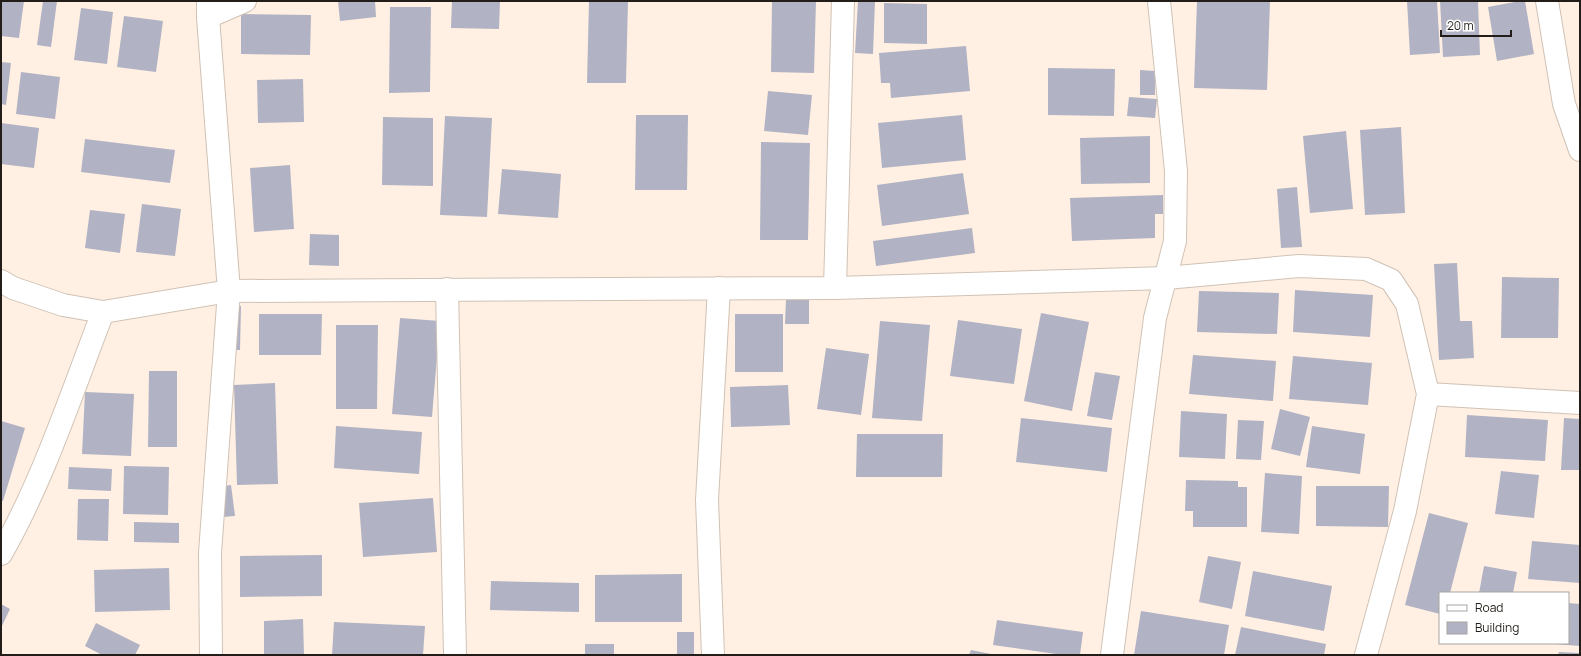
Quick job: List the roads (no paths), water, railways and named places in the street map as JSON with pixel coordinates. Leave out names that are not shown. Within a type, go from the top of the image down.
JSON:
[{"type":"street","points":[[211,655],[210,553],[229,291],[208,9],[245,1]]},
{"type":"street","points":[[835,288],[843,1]]},
{"type":"street","points":[[1112,655],[1155,318],[1175,241],[1176,171],[1159,1]]},
{"type":"street","points":[[1548,1],[1572,101],[1580,150]]},
{"type":"street","points":[[1,281],[13,288],[63,305],[103,312],[229,291],[835,288],[1166,278],[1299,266],[1366,269],[1391,280],[1407,304],[1428,394],[1405,511],[1366,655]]},
{"type":"street","points":[[713,655],[708,500],[719,288]]},
{"type":"street","points":[[447,289],[455,655]]},
{"type":"street","points":[[1,554],[7,531],[47,457],[103,312]]},
{"type":"street","points":[[1428,394],[1580,403]]}]
